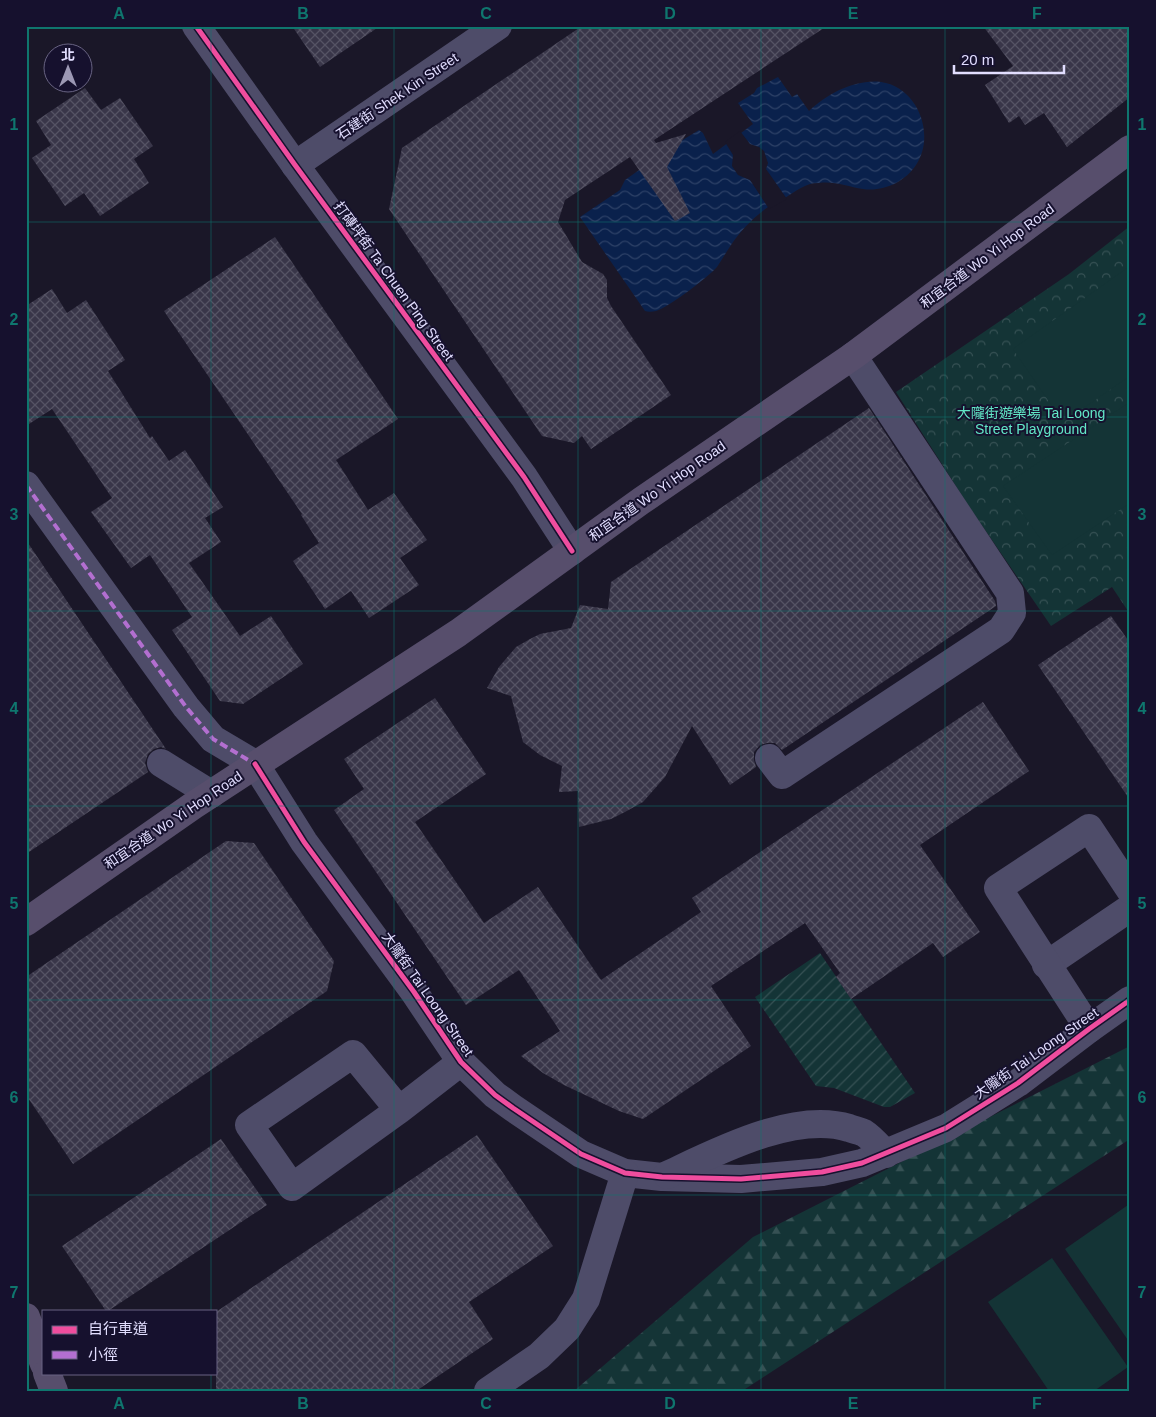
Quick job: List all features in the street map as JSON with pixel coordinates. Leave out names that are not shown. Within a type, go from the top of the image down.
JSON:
[{"type":"main road","name":"和宜合道 Wo Yi Hop Road","points":[[26,922],[255,764],[458,633],[641,502],[853,356],[1130,149]]},
{"type":"main road","points":[[26,1317],[42,1359]]},
{"type":"main road","points":[[47,1374],[54,1391]]},
{"type":"street","name":"打磚坪街 Ta Chuen Ping Street","points":[[196,26],[295,165],[524,477],[572,551]]},
{"type":"street","name":"石建街 Shek Kin Street","points":[[295,165],[498,26]]},
{"type":"street","points":[[770,758],[782,775],[919,671],[1001,630],[1012,613],[1010,593],[853,356]]},
{"type":"street","points":[[26,485],[186,707],[213,739],[255,764]]},
{"type":"street","points":[[161,763],[211,794]]},
{"type":"street","name":"大隴街 Tai Loong Street","points":[[255,764],[304,842],[414,992],[461,1062],[495,1095],[520,1113],[581,1154],[625,1173],[662,1177],[741,1179],[822,1172],[862,1163],[946,1128],[1018,1083],[1130,1000]]},
{"type":"street","points":[[1089,1029],[998,888],[1089,828],[1130,890]]},
{"type":"street","points":[[1046,965],[1130,908]]},
{"type":"street","points":[[399,1110],[353,1054],[248,1125],[292,1187],[399,1110],[461,1062]]},
{"type":"street","points":[[662,1177],[737,1142],[768,1133],[810,1125],[836,1124],[863,1133],[886,1154]]},
{"type":"street","points":[[488,1391],[539,1356],[567,1329],[586,1299],[625,1173]]},
{"type":"green space","name":"大隴街遊樂場 Tai Loong Street Playground","points":[[1130,226],[1130,614],[1112,587],[1051,626],[968,505],[896,392],[1069,274]]},
{"type":"green space","points":[[1130,266],[1130,376],[1063,422],[1013,349]]},
{"type":"green space","points":[[1130,402],[1130,503],[1052,555],[1003,486]]},
{"type":"green space","points":[[820,953],[915,1093],[890,1107],[884,1107],[834,1088],[816,1086],[755,997]]},
{"type":"green space","points":[[1130,1046],[1130,1139],[742,1391],[574,1391],[753,1237]]},
{"type":"green space","points":[[1128,1205],[1130,1207],[1130,1343],[1065,1249]]},
{"type":"green space","points":[[1052,1258],[1128,1367],[1094,1391],[1049,1391],[988,1302]]},
{"type":"water","points":[[778,77],[792,97],[797,94],[809,111],[824,99],[842,89],[861,83],[881,82],[894,86],[905,93],[914,103],[920,114],[923,127],[922,153],[916,165],[900,181],[878,189],[863,189],[836,183],[814,183],[801,188],[770,206],[753,219],[735,239],[717,267],[697,285],[656,311],[645,311],[580,217],[620,190],[625,180],[699,130],[703,133],[713,154],[753,124],[738,103],[754,93],[757,88]]},
{"type":"pier","points":[[740,131],[750,144],[764,151],[768,163],[766,169],[787,199],[769,209],[750,180],[738,175],[732,166],[733,155],[725,142]]},
{"type":"building","points":[[292,26],[380,26],[320,67]]},
{"type":"building","points":[[582,26],[827,26],[654,140],[656,143],[686,134],[667,167],[690,213],[675,221],[630,157],[565,200],[558,222],[582,262],[603,274],[607,280],[607,298],[611,306],[671,395],[591,449],[582,436],[574,443],[542,436],[389,209],[402,148]]},
{"type":"building","points":[[983,26],[1130,26],[1130,97],[1067,147],[1044,113],[1025,125],[1019,116],[1009,123],[985,85],[1013,66]]},
{"type":"building","points":[[79,92],[88,92],[101,110],[120,98],[153,146],[134,159],[149,183],[100,216],[84,193],[65,206],[32,158],[51,145],[36,121]]},
{"type":"building","points":[[275,237],[398,419],[336,460],[368,510],[394,493],[427,540],[400,558],[419,585],[369,618],[351,591],[325,609],[293,561],[319,543],[302,514],[164,311]]},
{"type":"building","points":[[52,289],[67,313],[86,300],[125,360],[108,371],[150,438],[152,436],[169,461],[185,450],[223,507],[205,518],[221,542],[189,563],[240,636],[271,616],[303,664],[243,704],[220,701],[172,630],[192,617],[150,555],[131,568],[91,512],[112,498],[52,409],[26,426],[26,306]]},
{"type":"building","points":[[869,408],[995,601],[996,606],[782,750],[775,743],[760,745],[754,752],[756,767],[730,785],[692,726],[665,777],[643,802],[611,819],[579,827],[578,791],[559,792],[562,766],[540,755],[523,742],[511,696],[487,688],[499,667],[516,647],[530,639],[540,634],[571,628],[580,605],[608,609],[611,582]]},
{"type":"building","points":[[26,540],[166,749],[161,747],[154,749],[148,754],[145,763],[148,772],[26,854]]},
{"type":"building","points":[[1111,616],[1130,643],[1130,800],[1038,665]]},
{"type":"building","points":[[435,698],[486,774],[415,822],[484,923],[538,887],[601,980],[701,912],[692,898],[983,702],[1029,771],[920,845],[980,932],[943,957],[933,943],[851,999],[836,977],[840,973],[805,923],[711,986],[751,1046],[643,1119],[619,1111],[564,1085],[543,1073],[521,1056],[560,1031],[519,970],[466,1005],[334,810],[364,789],[344,759]]},
{"type":"building","points":[[226,841],[254,843],[334,961],[327,991],[73,1164],[26,1095],[26,977]]},
{"type":"building","points":[[477,1135],[553,1246],[469,1302],[493,1339],[416,1391],[216,1391],[216,1374],[218,1374],[218,1311]]},
{"type":"building","points":[[221,1139],[267,1205],[110,1310],[105,1310],[62,1246]]},
{"type":"marked path","points":[[26,485],[186,707],[213,739],[255,764]]},
{"type":"cycle path","points":[[196,26],[295,165],[524,477],[572,551]]},
{"type":"cycle path","points":[[255,764],[304,842],[414,992],[461,1062],[495,1095],[513,1108],[581,1154],[625,1173],[662,1177],[741,1179],[822,1172],[862,1163],[946,1128],[1018,1083],[1130,1000]]}]
